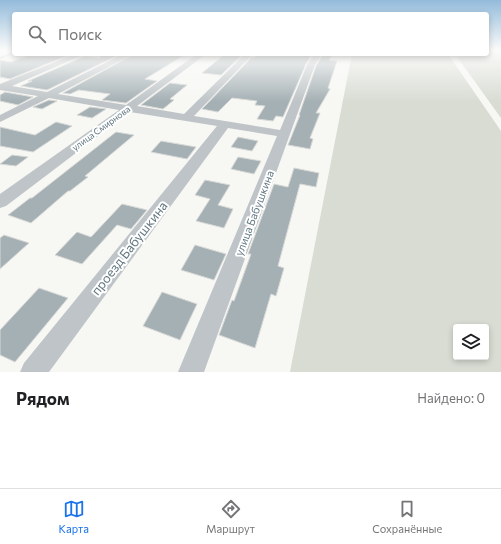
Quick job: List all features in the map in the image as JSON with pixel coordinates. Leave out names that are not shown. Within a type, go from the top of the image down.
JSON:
[{"type":"street","points":[[1,87],[49,67]]},
{"type":"street","points":[[0,120],[103,67]]},
{"type":"street","name":"улица Смирнова","points":[[0,202],[184,67]]},
{"type":"street","points":[[186,118],[236,67]]},
{"type":"street","name":"улица Бабушкина","points":[[191,372],[311,67]]},
{"type":"street","points":[[1,87],[284,134]]},
{"type":"street","name":"проезд Бабушкина","points":[[33,372],[225,124]]},
{"type":"shaded area","points":[[349,67],[457,67],[501,131],[501,372],[290,372]]},
{"type":"shaded area","points":[[465,67],[501,67],[501,118]]},
{"type":"building","points":[[0,67],[38,67],[10,79],[0,77]]},
{"type":"building","points":[[59,67],[93,67],[47,90],[21,86],[32,81],[28,81]]},
{"type":"building","points":[[110,67],[164,67],[145,79],[157,81],[126,103],[102,100],[110,94],[79,90],[70,94],[63,93]]},
{"type":"building","points":[[209,67],[229,67],[221,75],[202,73]]},
{"type":"building","points":[[242,67],[305,67],[283,117],[276,116],[273,121],[257,119],[265,106],[255,105],[257,101],[232,98],[218,112],[202,109]]},
{"type":"building","points":[[316,67],[335,67],[328,88],[330,89],[316,113],[320,113],[310,138],[313,139],[310,149],[288,145]]},
{"type":"building","points":[[170,83],[187,85],[170,99],[174,100],[163,109],[141,105]]},
{"type":"building","points":[[5,92],[33,97],[18,105],[0,101],[0,95]]},
{"type":"building","points":[[49,100],[57,101],[42,109],[33,107]]},
{"type":"building","points":[[90,107],[106,109],[92,118],[77,115]]},
{"type":"building","points":[[56,122],[72,126],[33,152],[0,146],[0,127],[35,135]]},
{"type":"building","points":[[116,132],[134,135],[85,176],[88,177],[68,191],[31,223],[8,215],[32,198]]},
{"type":"building","points":[[238,137],[258,141],[252,151],[231,147]]},
{"type":"building","points":[[161,141],[196,147],[187,159],[151,152]]},
{"type":"building","points":[[12,155],[28,157],[16,166],[0,164]]},
{"type":"building","points":[[238,157],[261,161],[254,174],[231,169]]},
{"type":"building","points":[[294,168],[319,173],[316,187],[300,184],[278,266],[284,268],[276,296],[271,294],[255,348],[219,335],[232,300],[234,301],[251,254],[248,254],[274,184],[288,187]]},
{"type":"building","points":[[205,180],[230,185],[218,205],[233,209],[224,228],[196,221],[210,199],[195,195]]},
{"type":"building","points":[[122,204],[147,210],[131,229],[117,225],[82,264],[55,255],[77,232],[91,237]]},
{"type":"building","points":[[4,235],[29,243],[0,269],[0,238]]},
{"type":"building","points":[[195,245],[226,254],[214,280],[181,270]]},
{"type":"building","points":[[39,288],[68,298],[15,362],[0,355],[0,330]]},
{"type":"building","points":[[162,292],[197,304],[180,340],[143,326]]}]
